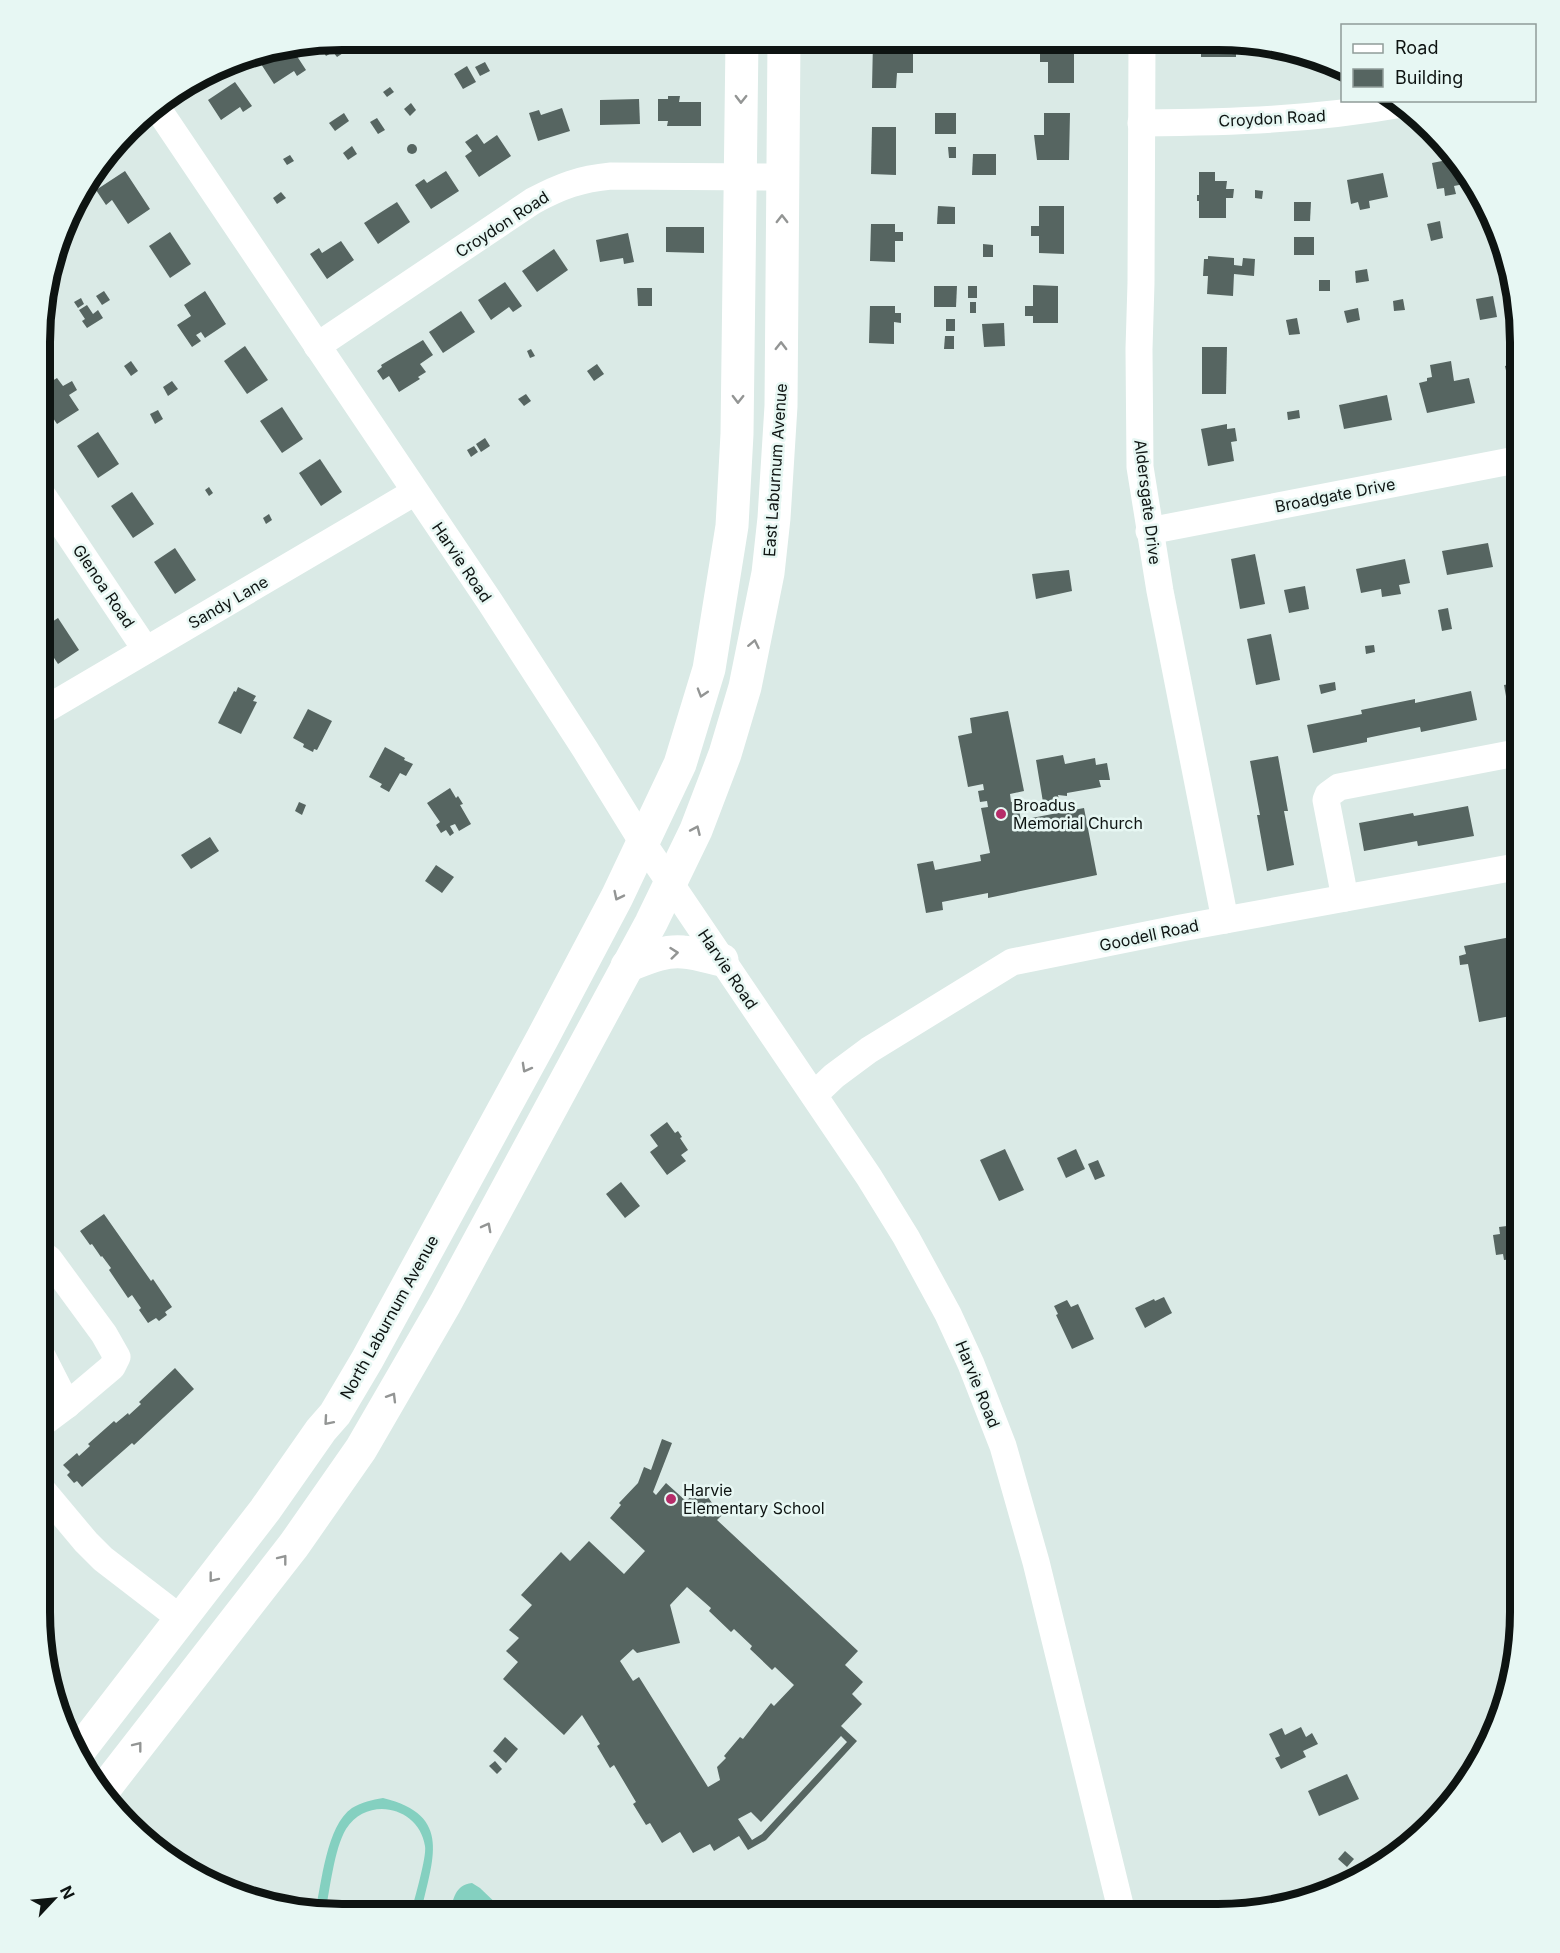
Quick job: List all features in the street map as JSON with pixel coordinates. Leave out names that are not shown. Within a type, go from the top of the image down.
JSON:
[{"type":"main road","points":[[643,843],[680,764],[710,669],[732,526],[737,434],[742,50]]},
{"type":"main road","name":"East Laburnum Avenue","points":[[670,882],[696,830],[725,754],[745,687],[768,573],[781,406],[784,50]]},
{"type":"main road","name":"North Laburnum Avenue","points":[[83,1746],[265,1510],[321,1430],[335,1414],[362,1369],[542,1038],[643,843]]},
{"type":"main road","points":[[107,1785],[294,1545],[361,1449],[445,1304],[670,882]]},
{"type":"main road","points":[[627,966],[651,957],[684,952],[722,960]]},
{"type":"street","name":"Aldersgate Drive","points":[[1142,50],[1138,429],[1140,467],[1149,531],[1224,920]]},
{"type":"street","name":"Croydon Road","points":[[1141,123],[1260,121],[1359,112],[1391,106]]},
{"type":"street","name":"Harvie Road","points":[[161,113],[496,612],[643,843],[814,1095],[906,1237],[948,1314],[971,1364],[1003,1446],[1036,1562],[1120,1904]]},
{"type":"street","name":"Croydon Road","points":[[317,346],[533,201],[560,187],[585,179],[611,176],[783,177]]},
{"type":"street","name":"Broadgate Drive","points":[[1149,531],[1510,461]]},
{"type":"street","name":"Sandy Lane","points":[[50,707],[415,492]]},
{"type":"street","name":"Glenoa Road","points":[[50,506],[146,650]]},
{"type":"street","points":[[1345,898],[1326,800],[1334,789],[1510,754]]},
{"type":"street","name":"Goodell Road","points":[[814,1095],[834,1076],[869,1050],[1012,962],[1224,920],[1510,868]]},
{"type":"street","points":[[50,1262],[104,1334],[117,1357],[112,1367],[50,1418]]},
{"type":"street","points":[[50,1372],[67,1405]]},
{"type":"street","points":[[50,1500],[103,1558],[181,1619]]},
{"type":"green space","points":[[383,1798],[405,1806],[420,1816],[429,1828],[433,1842],[433,1858],[423,1904],[413,1904],[425,1852],[421,1833],[413,1822],[403,1815],[392,1810],[379,1809],[355,1818],[346,1829],[335,1858],[327,1903],[317,1902],[326,1856],[336,1828],[343,1816],[352,1808]]},
{"type":"green space","points":[[472,1883],[480,1888],[497,1904],[452,1904],[458,1890]]},
{"type":"building","points":[[322,50],[348,50],[337,57],[333,52],[326,56]]},
{"type":"building","points":[[873,50],[913,52],[913,73],[897,73],[896,88],[872,88]]},
{"type":"building","points":[[1048,50],[1074,50],[1074,83],[1048,83],[1048,62],[1040,62],[1040,53],[1048,53]]},
{"type":"building","points":[[1201,50],[1236,50],[1236,57],[1201,57]]},
{"type":"building","points":[[295,53],[306,70],[297,76],[294,71],[274,84],[261,64],[270,58]]},
{"type":"building","points":[[485,62],[490,71],[480,76],[475,67]]},
{"type":"building","points":[[467,66],[476,82],[463,89],[454,74]]},
{"type":"building","points":[[235,82],[252,106],[243,112],[240,107],[221,120],[208,100]]},
{"type":"building","points":[[390,87],[394,92],[387,97],[383,92]]},
{"type":"building","points":[[668,96],[680,96],[679,102],[701,102],[701,126],[667,126],[668,121],[658,121],[658,99],[668,99]]},
{"type":"building","points":[[639,99],[640,124],[600,125],[600,100]]},
{"type":"building","points":[[411,103],[416,110],[410,116],[404,109]]},
{"type":"building","points":[[562,108],[570,131],[538,141],[529,113],[539,110],[541,115]]},
{"type":"building","points":[[344,113],[349,121],[335,131],[329,123]]},
{"type":"building","points":[[935,113],[956,113],[956,134],[935,134]]},
{"type":"building","points":[[1044,113],[1070,113],[1069,160],[1037,160],[1034,135],[1044,135]]},
{"type":"building","points":[[377,118],[385,130],[378,134],[370,122]]},
{"type":"building","points":[[872,127],[896,127],[896,175],[871,174]]},
{"type":"building","points":[[477,134],[484,144],[497,135],[511,156],[479,177],[465,156],[472,151],[465,142]]},
{"type":"building","points":[[412,144],[416,145],[416,153],[412,154],[408,153],[407,149],[408,145]]},
{"type":"building","points":[[352,146],[357,154],[348,160],[343,153]]},
{"type":"building","points":[[948,147],[956,147],[956,158],[949,158]]},
{"type":"building","points":[[973,154],[996,154],[996,175],[972,175]]},
{"type":"building","points":[[290,155],[294,161],[287,165],[283,159]]},
{"type":"building","points":[[1447,160],[1450,164],[1464,184],[1454,186],[1456,194],[1445,196],[1444,188],[1437,189],[1432,163]]},
{"type":"building","points":[[125,171],[150,209],[128,224],[112,200],[106,205],[96,190]]},
{"type":"building","points":[[446,171],[459,191],[431,209],[415,185],[424,179],[427,183]]},
{"type":"building","points":[[1199,172],[1215,172],[1215,181],[1227,181],[1226,189],[1234,189],[1233,198],[1226,198],[1226,218],[1199,218],[1197,195],[1199,195]]},
{"type":"building","points":[[1383,173],[1388,197],[1369,201],[1370,208],[1360,210],[1358,202],[1351,204],[1347,180]]},
{"type":"building","points":[[1255,190],[1263,191],[1262,199],[1255,198]]},
{"type":"building","points":[[281,192],[286,198],[277,204],[273,198]]},
{"type":"building","points":[[397,202],[410,222],[378,244],[364,223]]},
{"type":"building","points":[[1294,202],[1311,202],[1310,221],[1294,221]]},
{"type":"building","points":[[938,206],[955,207],[955,224],[937,224]]},
{"type":"building","points":[[1039,206],[1064,206],[1064,254],[1039,253],[1039,236],[1031,236],[1031,226],[1039,226]]},
{"type":"building","points":[[1440,221],[1443,238],[1431,241],[1427,224]]},
{"type":"building","points":[[871,224],[895,224],[895,232],[903,232],[903,241],[895,241],[895,262],[870,261]]},
{"type":"building","points":[[666,227],[704,227],[704,253],[666,252]]},
{"type":"building","points":[[170,232],[191,264],[170,278],[149,246]]},
{"type":"building","points":[[628,233],[634,262],[624,264],[623,258],[600,262],[596,240]]},
{"type":"building","points":[[1294,237],[1314,237],[1314,255],[1294,255]]},
{"type":"building","points":[[341,241],[354,260],[327,279],[310,254],[319,248],[322,253]]},
{"type":"building","points":[[983,244],[993,245],[993,257],[983,257]]},
{"type":"building","points":[[554,249],[568,270],[537,292],[522,271]]},
{"type":"building","points":[[1208,256],[1234,258],[1234,265],[1242,266],[1243,258],[1255,259],[1254,276],[1234,274],[1233,296],[1207,294],[1208,276],[1203,276],[1204,259],[1208,259]]},
{"type":"building","points":[[1367,269],[1369,281],[1356,283],[1355,271]]},
{"type":"building","points":[[1319,280],[1330,280],[1330,291],[1319,291]]},
{"type":"building","points":[[505,282],[522,306],[513,312],[509,307],[491,320],[478,300]]},
{"type":"building","points":[[1033,285],[1058,286],[1058,323],[1033,323],[1033,316],[1025,316],[1025,306],[1033,306]]},
{"type":"building","points":[[934,286],[957,286],[956,307],[934,307]]},
{"type":"building","points":[[968,286],[977,286],[977,298],[968,298]]},
{"type":"building","points":[[637,288],[652,288],[652,306],[638,306]]},
{"type":"building","points":[[104,291],[110,300],[102,305],[96,296]]},
{"type":"building","points":[[205,291],[226,324],[205,338],[201,332],[196,335],[201,341],[192,347],[177,325],[191,316],[184,305]]},
{"type":"building","points":[[1493,296],[1497,317],[1480,320],[1476,299]]},
{"type":"building","points":[[81,298],[84,304],[78,308],[74,302]]},
{"type":"building","points":[[1403,299],[1405,310],[1394,311],[1393,301]]},
{"type":"building","points":[[970,302],[976,302],[976,313],[970,313]]},
{"type":"building","points":[[87,305],[93,314],[98,310],[103,318],[87,328],[82,321],[85,319],[79,310]]},
{"type":"building","points":[[870,306],[895,306],[895,313],[901,313],[901,323],[894,322],[894,344],[869,343]]},
{"type":"building","points":[[1358,308],[1360,320],[1347,323],[1344,311]]},
{"type":"building","points":[[461,311],[475,332],[443,353],[429,332]]},
{"type":"building","points":[[1297,318],[1300,334],[1289,335],[1286,320]]},
{"type":"building","points":[[946,319],[955,319],[955,331],[946,331]]},
{"type":"building","points":[[1004,323],[1005,346],[984,347],[982,324]]},
{"type":"building","points":[[945,336],[954,336],[954,349],[944,349]]},
{"type":"building","points":[[423,340],[433,355],[420,364],[426,372],[418,377],[420,379],[399,392],[389,376],[383,380],[377,371],[382,367],[381,365]]},
{"type":"building","points":[[245,346],[268,380],[247,394],[224,361]]},
{"type":"building","points":[[1202,347],[1227,347],[1226,394],[1202,394]]},
{"type":"building","points":[[531,349],[535,356],[530,358],[527,351]]},
{"type":"building","points":[[131,361],[138,371],[131,376],[124,366]]},
{"type":"building","points":[[1451,361],[1454,381],[1469,378],[1475,403],[1427,413],[1419,383],[1432,377],[1430,365]]},
{"type":"building","points":[[597,364],[604,374],[594,381],[587,371]]},
{"type":"building","points":[[1510,365],[1510,388],[1505,366]]},
{"type":"building","points":[[57,378],[63,386],[72,381],[77,390],[69,395],[79,410],[57,424],[50,414],[50,382]]},
{"type":"building","points":[[172,381],[178,389],[168,396],[163,387]]},
{"type":"building","points":[[526,394],[531,401],[524,406],[518,399]]},
{"type":"building","points":[[1387,395],[1392,420],[1344,429],[1339,405]]},
{"type":"building","points":[[282,407],[303,439],[282,453],[260,421]]},
{"type":"building","points":[[158,410],[163,419],[155,424],[150,414]]},
{"type":"building","points":[[1299,410],[1300,418],[1288,420],[1287,412]]},
{"type":"building","points":[[1227,424],[1227,429],[1235,428],[1237,441],[1231,442],[1234,461],[1208,466],[1201,429]]},
{"type":"building","points":[[98,432],[119,464],[98,478],[77,446]]},
{"type":"building","points":[[485,438],[490,446],[481,452],[476,444]]},
{"type":"building","points":[[474,446],[478,452],[471,457],[467,450]]},
{"type":"building","points":[[320,459],[342,492],[321,506],[299,473]]},
{"type":"building","points":[[209,487],[213,493],[209,496],[205,490]]},
{"type":"building","points":[[132,492],[154,524],[133,538],[111,506]]},
{"type":"building","points":[[269,514],[272,520],[266,524],[263,518]]},
{"type":"building","points":[[1488,543],[1493,567],[1447,575],[1442,551]]},
{"type":"building","points":[[175,548],[196,580],[175,594],[154,562]]},
{"type":"building","points":[[1255,554],[1265,604],[1240,609],[1231,559]]},
{"type":"building","points":[[1405,559],[1410,583],[1399,585],[1401,594],[1382,597],[1381,589],[1361,593],[1356,569]]},
{"type":"building","points":[[1069,570],[1072,591],[1036,599],[1032,574]]},
{"type":"building","points":[[1305,586],[1309,609],[1289,613],[1284,590]]},
{"type":"building","points":[[1448,608],[1452,629],[1442,631],[1438,610]]},
{"type":"building","points":[[58,618],[79,650],[58,664],[50,652],[50,623]]},
{"type":"building","points":[[1271,634],[1280,680],[1256,685],[1247,639]]},
{"type":"building","points":[[1374,645],[1375,652],[1366,654],[1365,646]]},
{"type":"building","points":[[1335,682],[1336,690],[1321,694],[1319,685]]},
{"type":"building","points":[[1510,684],[1510,713],[1509,713],[1504,685]]},
{"type":"building","points":[[238,687],[256,696],[253,701],[257,702],[241,734],[218,723]]},
{"type":"building","points":[[1471,691],[1477,720],[1421,732],[1420,727],[1367,738],[1367,742],[1313,753],[1307,725],[1362,714],[1361,710],[1415,699],[1415,703]]},
{"type":"building","points":[[308,709],[332,721],[317,750],[314,749],[313,752],[293,738]]},
{"type":"building","name":"Broadus Memorial Church","points":[[1008,711],[1024,791],[1010,794],[1011,802],[1017,801],[1021,820],[1084,808],[1097,875],[988,898],[988,893],[942,902],[943,910],[926,913],[917,864],[933,861],[935,870],[981,861],[980,855],[990,853],[981,808],[988,807],[987,801],[980,802],[978,791],[984,790],[983,784],[968,787],[958,736],[972,733],[970,718]]},
{"type":"building","points":[[385,747],[413,764],[406,776],[400,773],[389,792],[380,787],[382,784],[369,777]]},
{"type":"building","points":[[1063,755],[1065,764],[1095,758],[1096,765],[1107,763],[1110,780],[1099,780],[1101,787],[1067,793],[1067,796],[1058,795],[1059,800],[1043,802],[1036,760]]},
{"type":"building","points":[[1278,756],[1288,811],[1284,811],[1294,865],[1267,871],[1250,761]]},
{"type":"building","points":[[450,788],[463,804],[460,805],[471,824],[459,831],[455,824],[450,826],[454,833],[450,836],[446,830],[441,833],[436,825],[440,822],[427,803]]},
{"type":"building","points":[[299,802],[306,805],[302,815],[295,811]]},
{"type":"building","points":[[1468,806],[1474,836],[1418,846],[1417,841],[1364,851],[1359,823]]},
{"type":"building","points":[[210,837],[219,851],[191,869],[181,855]]},
{"type":"building","points":[[436,865],[454,877],[442,893],[425,881]]},
{"type":"building","points":[[1510,937],[1510,1016],[1479,1022],[1468,964],[1460,965],[1459,956],[1466,954],[1464,946]]},
{"type":"building","points":[[667,1122],[675,1133],[678,1131],[688,1150],[681,1155],[686,1161],[667,1175],[650,1152],[658,1146],[650,1135]]},
{"type":"building","points":[[1005,1149],[1024,1190],[999,1201],[980,1160]]},
{"type":"building","points":[[1076,1149],[1085,1169],[1066,1178],[1057,1158]]},
{"type":"building","points":[[1098,1160],[1105,1176],[1095,1180],[1088,1164]]},
{"type":"building","points":[[621,1182],[640,1206],[625,1218],[606,1194]]},
{"type":"building","points":[[104,1214],[172,1307],[159,1321],[156,1318],[148,1323],[132,1295],[128,1298],[109,1270],[111,1268],[80,1231]]},
{"type":"building","points":[[1510,1226],[1510,1259],[1504,1260],[1503,1254],[1496,1255],[1493,1235],[1500,1234],[1499,1227]]},
{"type":"building","points":[[1164,1297],[1172,1313],[1145,1328],[1135,1308]]},
{"type":"building","points":[[1067,1300],[1071,1307],[1078,1304],[1094,1339],[1072,1349],[1054,1306]]},
{"type":"building","points":[[175,1368],[194,1389],[134,1445],[132,1443],[82,1487],[77,1481],[74,1483],[67,1475],[70,1472],[63,1465],[77,1453],[79,1456],[90,1446],[88,1444],[114,1421],[116,1423],[128,1413],[129,1415],[141,1404],[139,1402]]},
{"type":"building","points":[[662,1439],[672,1443],[653,1492],[656,1495],[666,1483],[686,1501],[693,1495],[697,1499],[701,1495],[706,1499],[708,1497],[722,1515],[717,1520],[858,1651],[845,1665],[863,1682],[852,1694],[862,1704],[841,1726],[857,1741],[766,1840],[748,1850],[739,1836],[714,1851],[710,1844],[693,1853],[680,1832],[662,1843],[650,1823],[646,1825],[633,1804],[636,1802],[614,1765],[610,1768],[597,1746],[600,1744],[582,1715],[564,1735],[503,1679],[518,1662],[506,1651],[519,1638],[509,1630],[532,1605],[521,1595],[561,1552],[570,1561],[589,1541],[624,1574],[645,1551],[610,1518],[621,1505],[619,1503],[638,1483],[644,1467],[651,1470]],"holes":[[[687,1587],[711,1608],[709,1611],[731,1632],[734,1629],[752,1646],[750,1649],[772,1670],[775,1667],[794,1685],[774,1706],[771,1703],[743,1739],[740,1737],[717,1767],[720,1780],[708,1787],[639,1677],[633,1681],[620,1661],[633,1649],[637,1653],[680,1643],[670,1605]],[[841,1736],[847,1742],[762,1834],[752,1840],[738,1819],[751,1812],[761,1822]]]},
{"type":"building","points":[[1301,1727],[1306,1737],[1312,1733],[1318,1744],[1303,1751],[1306,1757],[1281,1769],[1275,1758],[1280,1756],[1269,1734],[1282,1728],[1285,1735]]},
{"type":"building","points":[[505,1737],[518,1749],[506,1763],[493,1751]]},
{"type":"building","points":[[495,1761],[502,1769],[497,1774],[489,1766]]},
{"type":"building","points":[[1347,1774],[1359,1799],[1319,1816],[1308,1791]]},
{"type":"building","points":[[1345,1851],[1354,1859],[1347,1867],[1338,1859]]},
{"type":"place","name":"Broadus Memorial Church","points":[[1001,814]]},
{"type":"place","name":"Harvie Elementary School","points":[[671,1499]]}]
